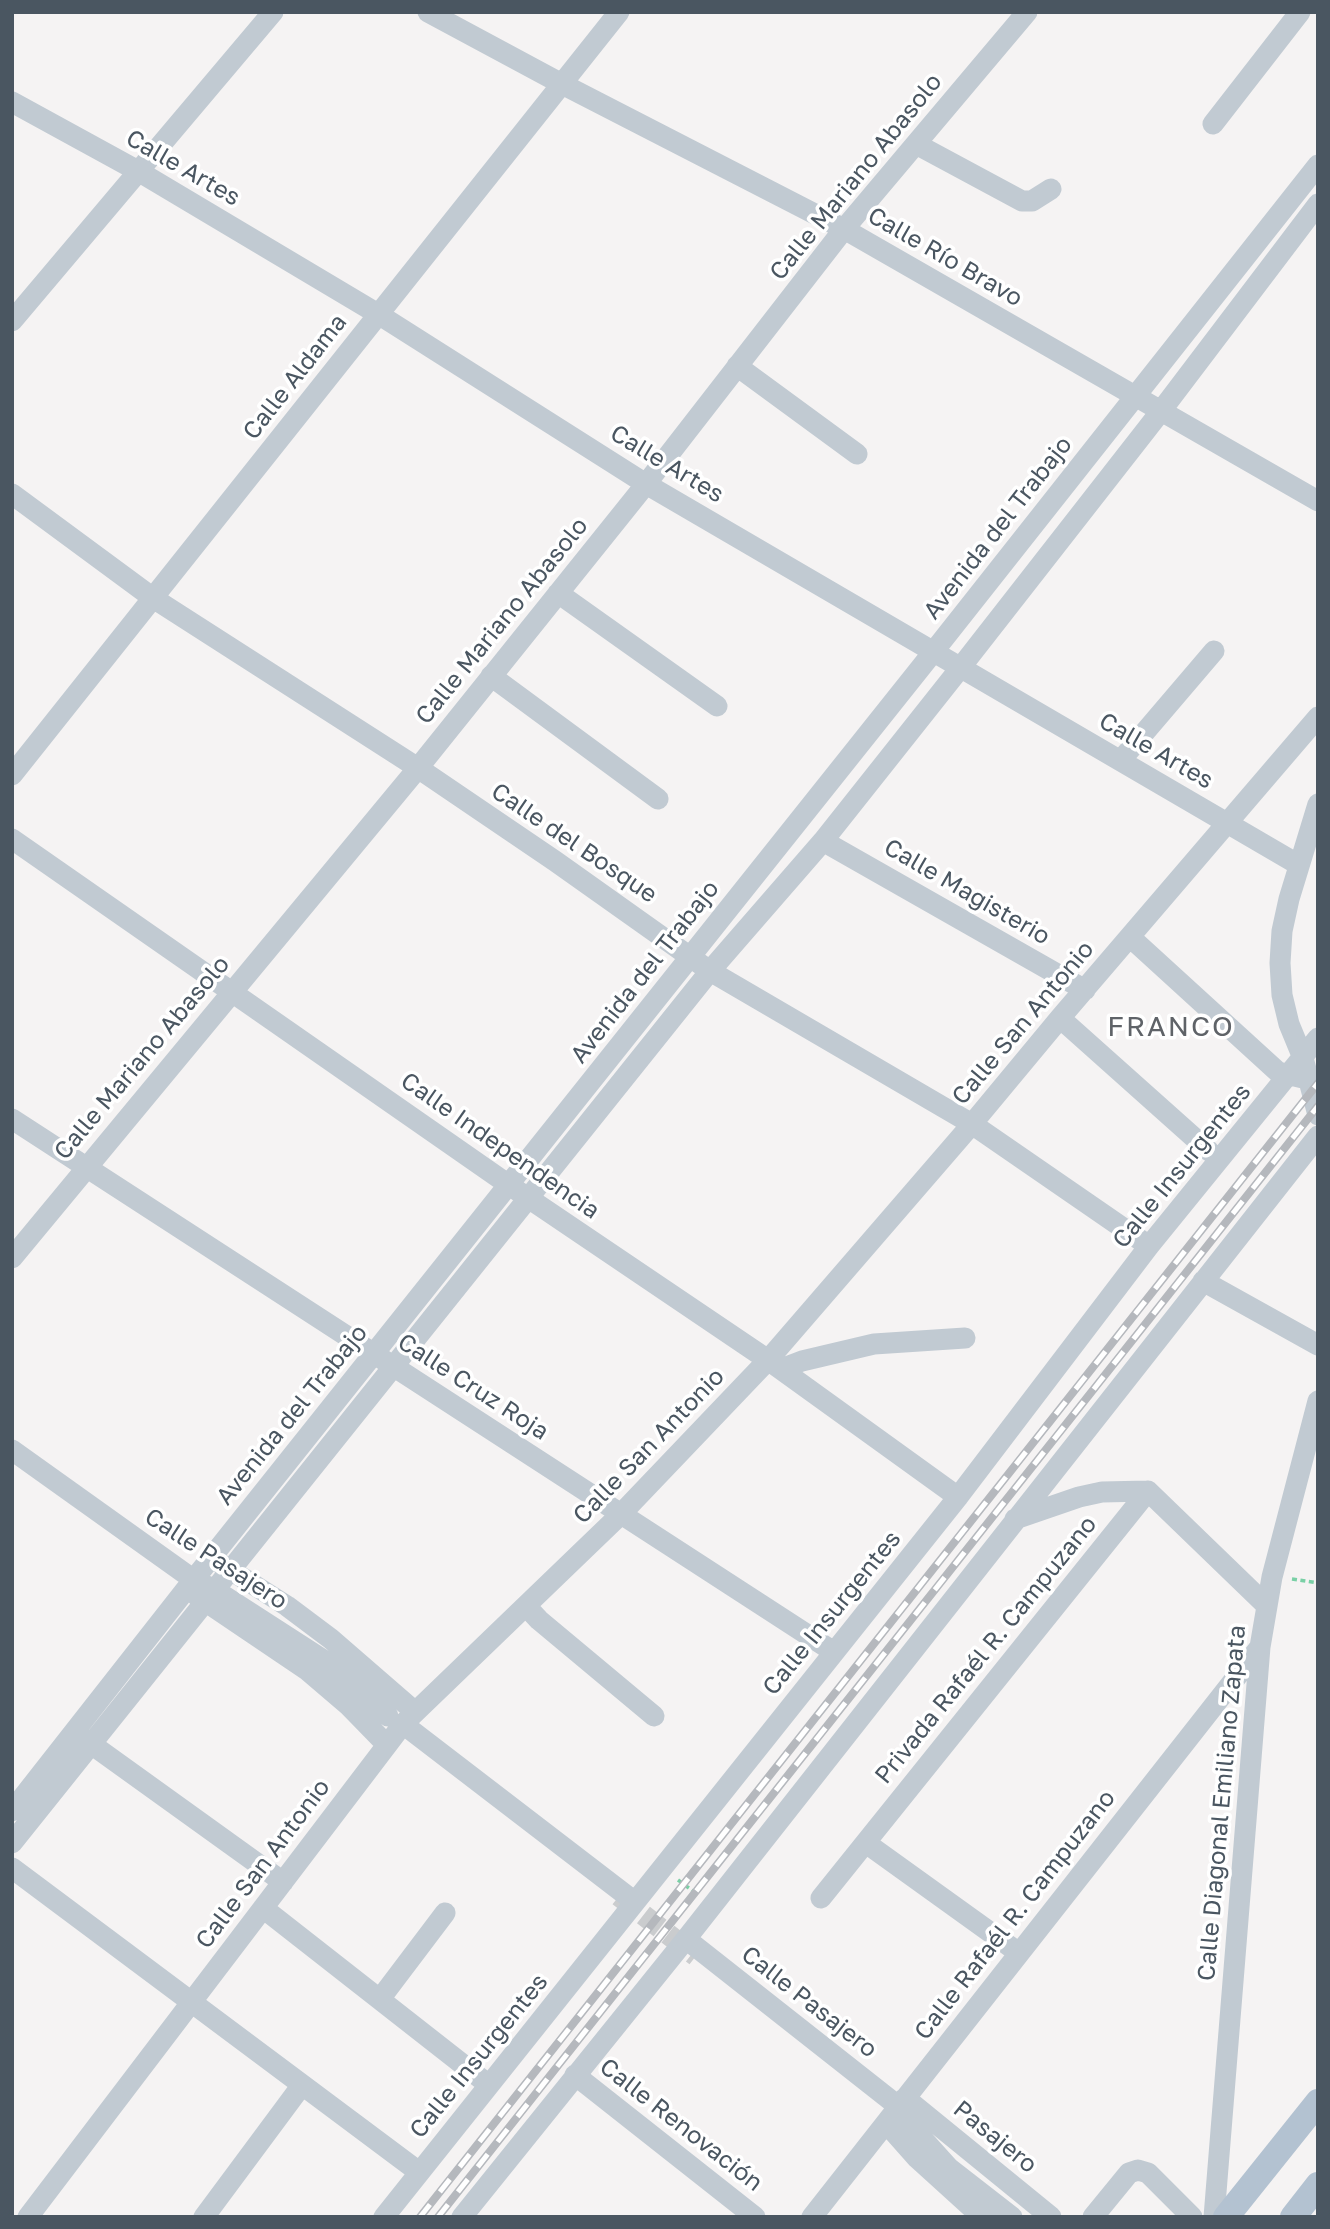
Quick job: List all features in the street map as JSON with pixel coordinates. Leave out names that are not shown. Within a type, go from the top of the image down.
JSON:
[{"type":"main road","points":[[1226,2217],[1318,2102]]},
{"type":"main road","points":[[1293,2217],[1318,2185]]},
{"type":"street","points":[[12,321],[273,12]]},
{"type":"street","name":"Calle Río Bravo","points":[[428,12],[844,229],[1318,500]]},
{"type":"street","name":"Calle Aldama","points":[[12,775],[619,12]]},
{"type":"street","name":"Calle Mariano Abasolo","points":[[12,1258],[418,768],[646,484],[844,229],[1027,12]]},
{"type":"street","points":[[1213,124],[1300,12]]},
{"type":"street","name":"Calle Artes","points":[[12,102],[138,171],[378,314],[646,484],[1299,865]]},
{"type":"street","points":[[916,144],[1022,201],[1032,201],[1051,188]]},
{"type":"street","name":"Avenida del Trabajo","points":[[12,1843],[190,1584],[1318,165]]},
{"type":"street","name":"Avenida del Trabajo","points":[[12,1811],[83,1738],[231,1571],[710,971],[822,841],[961,667],[1318,204]]},
{"type":"street","points":[[737,366],[857,454]]},
{"type":"street","name":"Calle del Bosque","points":[[12,494],[153,598],[418,768],[710,971],[972,1124],[1149,1246]]},
{"type":"street","points":[[558,593],[717,706]]},
{"type":"street","points":[[1121,760],[1214,651]]},
{"type":"street","points":[[491,676],[658,799]]},
{"type":"street","name":"Calle San Antonio","points":[[25,2213],[192,2002],[386,1744],[402,1717],[526,1606],[774,1365],[1060,1018],[1318,717]]},
{"type":"street","points":[[1318,804],[1289,899],[1282,931],[1280,963],[1282,995],[1295,1071],[1318,1115]]},
{"type":"street","name":"Calle Independencia","points":[[12,839],[509,1185],[774,1365],[958,1497]]},
{"type":"street","name":"Calle Magisterio","points":[[822,841],[1085,990]]},
{"type":"street","points":[[1130,937],[1295,1071]]},
{"type":"street","points":[[1060,1018],[1209,1152]]},
{"type":"street","name":"Calle Insurgentes","points":[[384,2217],[958,1497],[1149,1246],[1295,1071],[1318,1038]]},
{"type":"street","name":"Calle Cruz Roja","points":[[12,1119],[834,1652]]},
{"type":"street","points":[[471,2214],[575,2075],[686,1939],[1318,1136]]},
{"type":"street","points":[[1203,1281],[1318,1345]]},
{"type":"street","points":[[774,1365],[874,1344],[965,1338]]},
{"type":"street","name":"Calle Diagonal Emiliano Zapata","points":[[1213,2217],[1260,1647],[1272,1577],[1318,1401]]},
{"type":"street","name":"Calle Pasajero","points":[[12,1450],[190,1584],[325,1661],[402,1717],[635,1902]]},
{"type":"street","name":"Privada Rafaél R. Campuzano","points":[[1054,1471],[1079,1497]]},
{"type":"street","points":[[1148,1491],[1266,1605]]},
{"type":"street","name":"Privada Rafaél R. Campuzano","points":[[1015,1520],[1079,1497],[1102,1492],[1148,1491]]},
{"type":"street","name":"Privada Rafaél R. Campuzano","points":[[821,1898],[1148,1491]]},
{"type":"street","points":[[212,1558],[287,1606],[331,1639],[402,1717]]},
{"type":"street","points":[[210,1596],[307,1670],[348,1705],[386,1744]]},
{"type":"street","points":[[526,1606],[539,1620],[654,1716]]},
{"type":"street","name":"Calle Rafaél R. Campuzano","points":[[812,2217],[898,2111],[1260,1647]]},
{"type":"street","points":[[83,1738],[283,1882]]},
{"type":"street","points":[[866,1843],[1019,1953]]},
{"type":"street","points":[[12,1868],[419,2172]]},
{"type":"street","points":[[263,1908],[489,2085]]},
{"type":"street","points":[[380,2000],[445,1913]]},
{"type":"street","name":"Calle Pasajero","points":[[686,1939],[898,2111],[949,2168],[1012,2217]]},
{"type":"street","name":"Calle Renovación","points":[[575,2075],[755,2217]]},
{"type":"street","points":[[204,2217],[302,2085]]},
{"type":"street","points":[[898,2111],[934,2175],[982,2217]]},
{"type":"street","name":"Pasajero","points":[[898,2111],[1051,2217]]},
{"type":"street","points":[[1093,2217],[1129,2173],[1138,2170],[1148,2173],[1192,2217]]},
{"type":"path","points":[[1272,1577],[1318,1583]]},
{"type":"path","points":[[662,1867],[702,1899]]},
{"type":"tunnel","points":[[619,1896],[696,1956]]},
{"type":"railway","points":[[420,2217],[1318,1083]]},
{"type":"railway","points":[[438,2217],[1318,1106]]},
{"type":"district","name":"FRANCO","points":[[1171,1027]]}]
